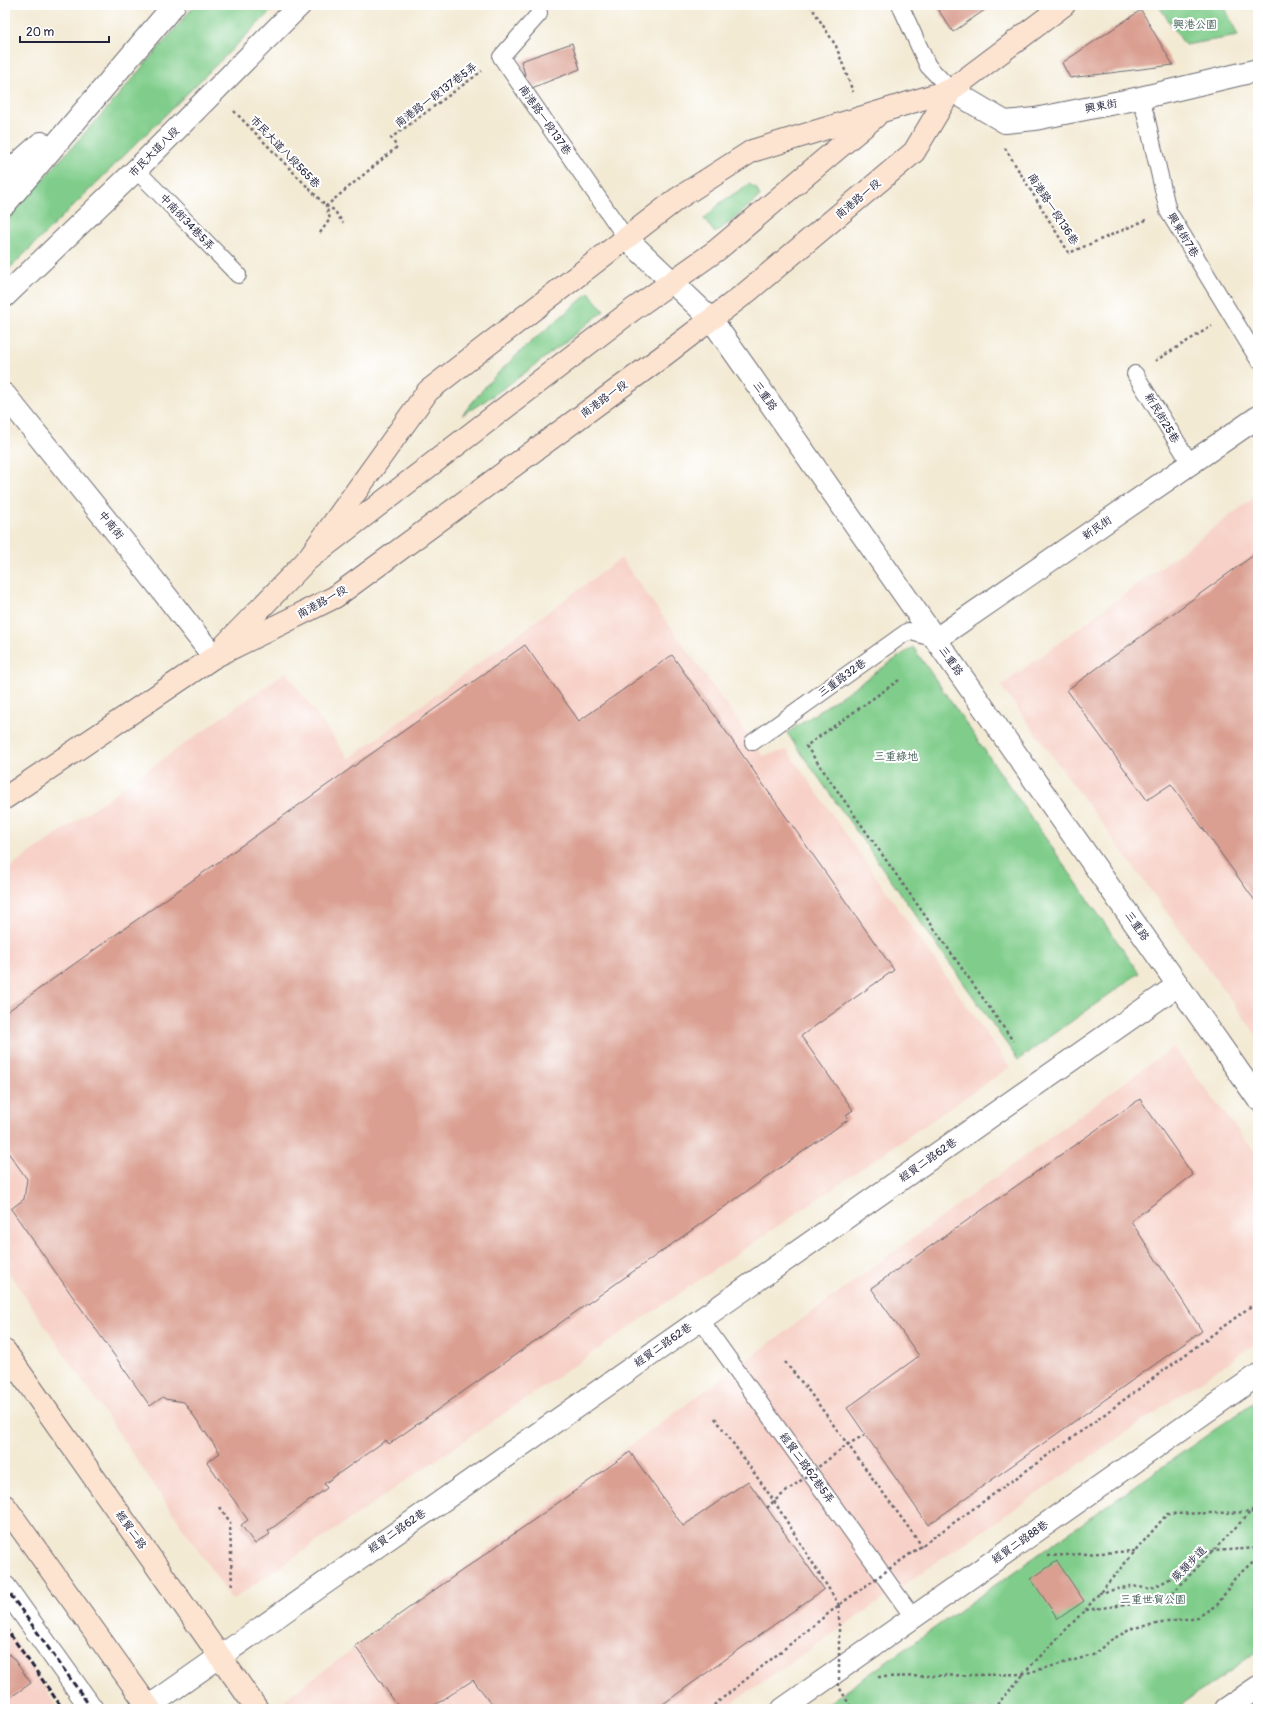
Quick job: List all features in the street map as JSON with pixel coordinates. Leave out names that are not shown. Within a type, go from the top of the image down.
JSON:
[{"type":"main road","name":"南港路一段","points":[[214,657],[308,560],[631,312],[717,250],[882,112],[951,90],[1064,5]]},
{"type":"main road","name":"南港路一段","points":[[5,798],[214,657],[335,597],[711,319],[747,292],[914,152],[951,90]]},
{"type":"main road","points":[[308,560],[428,391],[676,199],[752,151],[882,112]]},
{"type":"main road","name":"經貿二路","points":[[5,1352],[257,1709]]},
{"type":"main road","points":[[5,1506],[149,1708]]},
{"type":"street","points":[[5,204],[174,5]]},
{"type":"street","name":"市民大道八段","points":[[5,296],[136,170],[300,5]]},
{"type":"street","name":"興東街","points":[[1004,122],[1035,120],[1140,98],[1258,70]]},
{"type":"street","points":[[5,175],[109,82]]},
{"type":"street","points":[[951,90],[1004,122]]},
{"type":"street","name":"三重路","points":[[626,238],[711,319],[1258,1099]]},
{"type":"street","name":"中南街","points":[[5,395],[124,541],[214,657]]},
{"type":"street","name":"新民街","points":[[936,639],[1258,417]]},
{"type":"street","name":"經貿二路62巷","points":[[149,1708],[260,1627],[1178,985]]},
{"type":"street","name":"經貿二路88巷","points":[[783,1709],[1258,1375]]},
{"type":"street","points":[[5,1587],[92,1709]]},
{"type":"street","points":[[1226,1709],[1258,1687]]},
{"type":"lane","points":[[501,57],[539,14],[538,5]]},
{"type":"lane","points":[[900,5],[928,66],[951,90]]},
{"type":"lane","name":"南港路一段137巷","points":[[501,57],[626,238]]},
{"type":"lane","name":"興東街7巷","points":[[1140,98],[1146,116],[1168,211],[1258,359]]},
{"type":"lane","name":"中南街34巷5弄","points":[[136,170],[238,275]]},
{"type":"lane","name":"新民街25巷","points":[[1135,374],[1190,463]]},
{"type":"lane","name":"三重路32巷","points":[[753,742],[908,631],[936,639]]},
{"type":"lane","name":"經貿二路62巷5弄","points":[[700,1319],[913,1617]]},
{"type":"path","points":[[810,5],[836,46],[855,96]]},
{"type":"path","name":"南港路一段137巷5弄","points":[[326,206],[397,147],[391,138],[501,57]]},
{"type":"path","name":"市民大道八段565巷","points":[[232,109],[326,206],[334,210],[343,223]]},
{"type":"path","name":"南港路一段136巷","points":[[1004,122],[1002,143],[1069,253],[1168,211]]},
{"type":"path","points":[[320,233],[330,219],[326,206]]},
{"type":"path","points":[[1135,374],[1231,314]]},
{"type":"path","points":[[899,680],[806,746],[1014,1041]]},
{"type":"path","points":[[709,1709],[839,1605],[1094,1422],[1258,1301]]},
{"type":"path","points":[[785,1362],[808,1390],[922,1546]]},
{"type":"path","points":[[714,1418],[774,1500],[839,1605],[839,1687],[852,1709]]},
{"type":"path","points":[[767,1508],[774,1500],[847,1445],[864,1435]]},
{"type":"path","name":"蕨類步道","points":[[1085,1610],[1166,1600],[1258,1504]]},
{"type":"path","points":[[220,1507],[230,1522],[232,1588]]},
{"type":"path","points":[[992,1709],[1085,1610],[1167,1514],[1258,1512]]},
{"type":"path","points":[[1099,1593],[1131,1586],[1151,1589],[1171,1578],[1187,1560],[1198,1552],[1258,1548]]},
{"type":"path","points":[[1047,1556],[1136,1551]]},
{"type":"path","points":[[878,1677],[1024,1674],[1093,1655],[1112,1640],[1133,1628],[1198,1617],[1218,1604],[1235,1578],[1258,1557]]},
{"type":"shaded area","points":[[1258,495],[1258,1037],[1001,686]]},
{"type":"shaded area","points":[[621,558],[763,756],[787,750],[1010,1067],[232,1600],[5,1267],[5,871],[286,672],[349,759]]},
{"type":"shaded area","points":[[1173,1047],[1258,1156],[1258,1342],[723,1709],[292,1709],[285,1699]]},
{"type":"shaded area","points":[[5,1625],[58,1709],[5,1709]]},
{"type":"green space","points":[[195,5],[277,5],[5,273],[5,221],[111,104]]},
{"type":"green space","name":"興港公園","points":[[1158,5],[1224,5],[1238,36],[1185,45]]},
{"type":"green space","points":[[749,184],[756,188],[760,196],[733,220],[715,233],[704,219],[720,203]]},
{"type":"green space","points":[[589,293],[604,311],[517,379],[481,404],[462,415],[489,382],[523,349]]},
{"type":"green space","name":"三重綠地","points":[[913,647],[1139,973],[1018,1060],[787,733]]},
{"type":"green space","name":"三重世貿公園","points":[[1258,1399],[1258,1652],[1175,1709],[820,1709]]},
{"type":"building","points":[[935,5],[992,5],[953,32]]},
{"type":"building","points":[[1141,10],[1173,65],[1070,78],[1062,63]]},
{"type":"building","points":[[572,43],[580,69],[529,89],[521,61]]},
{"type":"building","points":[[1258,552],[1258,905],[1171,784],[1147,800],[1067,690]]},
{"type":"building","points":[[525,645],[579,721],[672,655],[894,970],[801,1036],[853,1110],[846,1115],[849,1119],[389,1444],[386,1440],[324,1484],[327,1488],[268,1531],[270,1534],[255,1544],[241,1525],[248,1520],[207,1462],[220,1453],[184,1402],[165,1399],[163,1397],[150,1406],[11,1209],[24,1199],[27,1179],[5,1148],[5,1013]]},
{"type":"building","points":[[1140,1099],[1193,1175],[1131,1221],[1202,1331],[928,1525],[847,1408],[919,1356],[871,1288]]},
{"type":"building","points":[[630,1452],[683,1526],[748,1481],[824,1589],[656,1709],[496,1709],[473,1680],[429,1709],[400,1709],[355,1646]]},
{"type":"building","points":[[1057,1561],[1084,1601],[1058,1619],[1031,1579]]},
{"type":"building","points":[[10,1654],[31,1683],[5,1701],[5,1657]]},
{"type":"railway","points":[[5,1587],[92,1709]]},
{"type":"railway","points":[[5,1627],[63,1709]]}]
